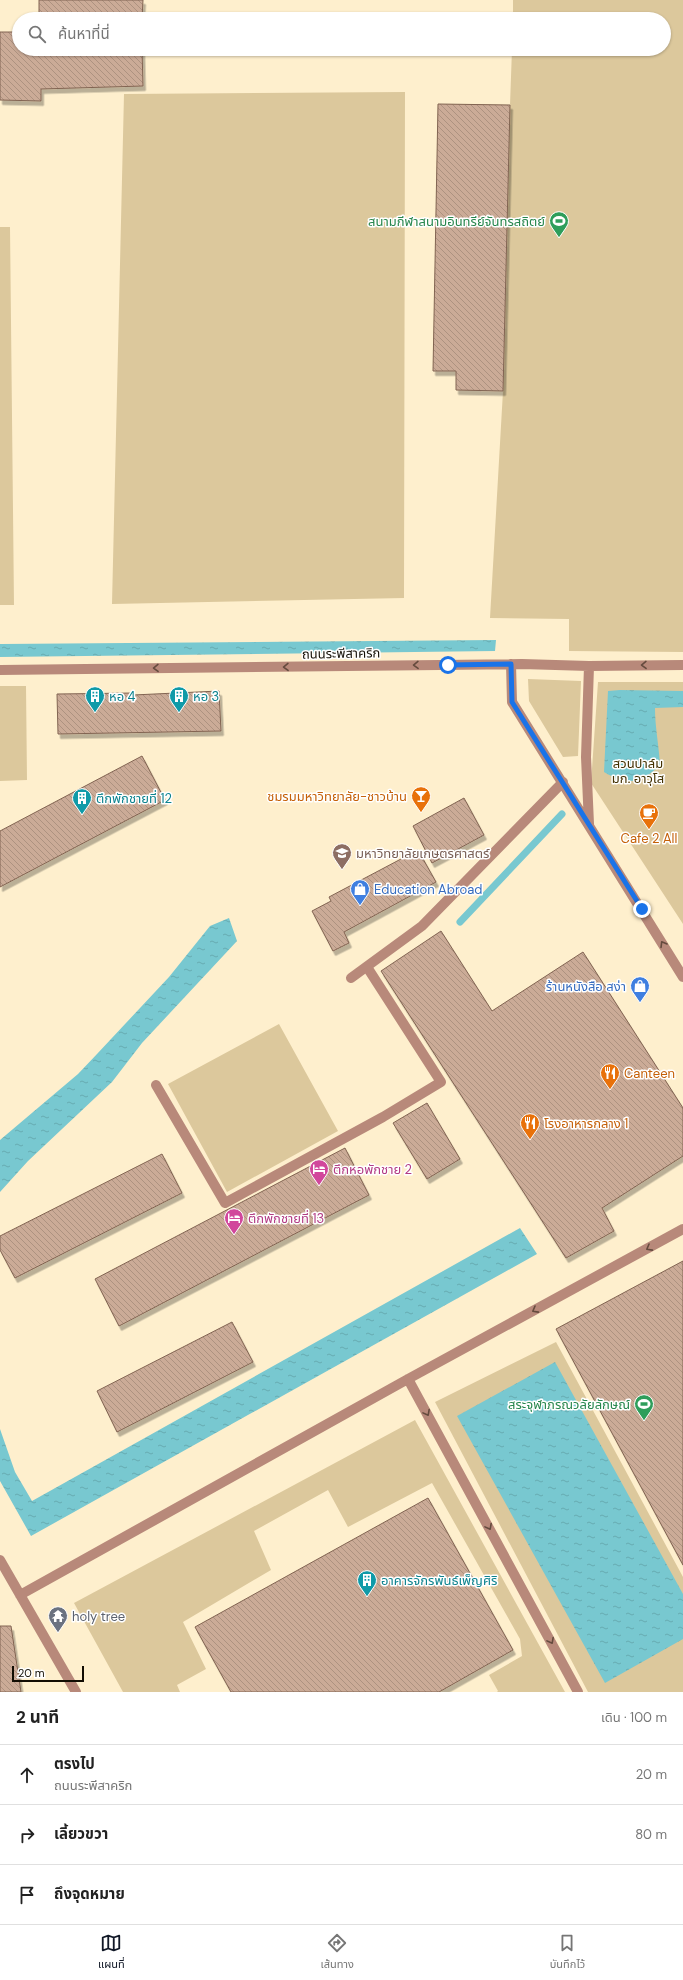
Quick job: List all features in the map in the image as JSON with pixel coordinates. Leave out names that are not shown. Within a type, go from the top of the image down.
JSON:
[{"type":"lane","name":"ถนนระพีสาคริก","points":[[0,670],[511,664],[589,666],[683,665]]},
{"type":"lane","points":[[511,664],[512,702],[683,977]]},
{"type":"lane","points":[[589,666],[586,757],[589,824]]},
{"type":"lane","points":[[351,978],[422,926],[563,782]]},
{"type":"lane","points":[[156,1085],[225,1203],[383,1117],[442,1082],[367,967]]},
{"type":"lane","points":[[20,1595],[408,1378],[683,1229]]},
{"type":"lane","points":[[408,1378],[578,1692]]},
{"type":"lane","points":[[0,1560],[76,1692]]},
{"type":"green space","name":"สนามกีฬาสนามอินทรีย์จันทรสถิตย์","points":[[513,0],[683,0],[683,652],[569,651],[569,619],[490,618],[503,391],[456,390],[456,371],[433,371],[438,104],[510,105],[512,56],[671,56],[671,12],[513,12]]},
{"type":"green space","points":[[405,92],[404,598],[112,604],[124,94]]},
{"type":"green space","points":[[0,227],[10,227],[14,605],[0,605]]},
{"type":"green space","points":[[528,679],[581,681],[578,756],[563,757],[529,701]]},
{"type":"green space","name":"สวนปาล์ม มก. อาวุโส","points":[[598,682],[683,682],[683,924],[591,783]]},
{"type":"green space","points":[[0,686],[26,686],[27,780],[0,781]]},
{"type":"green space","points":[[279,1024],[338,1131],[227,1192],[168,1084]]},
{"type":"green space","points":[[556,1342],[683,1577],[683,1692],[588,1692],[435,1402]]},
{"type":"green space","points":[[415,1420],[565,1692],[497,1692],[498,1691],[489,1675],[522,1656],[520,1639],[432,1483],[348,1527],[328,1490],[254,1531],[271,1570],[183,1622],[206,1669],[177,1685],[180,1692],[123,1692],[74,1603]]},
{"type":"water","points":[[496,640],[495,651],[0,657],[0,644]]},
{"type":"water","points":[[608,691],[683,691],[683,707],[655,708],[660,765],[647,776],[634,781],[620,779],[604,772]]},
{"type":"water","points":[[229,918],[237,941],[142,1043],[112,1082],[28,1161],[0,1192],[0,1140],[78,1074],[169,977],[210,926]]},
{"type":"water","points":[[520,1228],[537,1254],[31,1536],[0,1481],[0,1429],[15,1472],[32,1501]]},
{"type":"water","points":[[555,1362],[683,1594],[683,1639],[605,1683],[457,1416]]},
{"type":"building","points":[[39,0],[143,0],[142,12],[39,12]]},
{"type":"building","points":[[0,32],[12,32],[12,56],[142,56],[143,86],[41,89],[41,101],[0,100]]},
{"type":"building","points":[[438,104],[510,105],[503,391],[456,390],[456,371],[433,371]]},
{"type":"building","points":[[219,691],[221,731],[58,734],[57,694],[133,693],[133,695]]},
{"type":"building","name":"ตึกพักชายที่ 12","points":[[142,756],[165,800],[0,887],[0,831]]},
{"type":"building","points":[[464,798],[484,835],[432,863],[413,826]]},
{"type":"building","points":[[418,850],[436,882],[344,932],[349,943],[333,951],[312,911],[331,901],[329,897]]},
{"type":"building","points":[[441,931],[492,1011],[583,952],[683,1108],[683,1156],[602,1208],[614,1231],[566,1258],[381,971]]},
{"type":"building","points":[[427,1103],[460,1159],[427,1179],[393,1123]]},
{"type":"building","points":[[345,1148],[369,1195],[119,1326],[95,1279]]},
{"type":"building","points":[[162,1154],[182,1193],[15,1278],[0,1250],[0,1236]]},
{"type":"building","name":"สระจุฬาภรณวลัยลักษณ์","points":[[683,1261],[683,1565],[556,1329]]},
{"type":"building","points":[[232,1322],[253,1362],[117,1432],[97,1391]]},
{"type":"building","name":"อาคารจักรพันธ์เพ็ญศิริ","points":[[428,1498],[513,1650],[439,1692],[231,1692],[195,1627]]},
{"type":"building","points":[[0,1626],[11,1626],[21,1692],[0,1692]]},
{"type":"waterway","points":[[460,922],[562,814]]},
{"type":"place","name":"สนามกีฬาสนามอินทรีย์จันทรสถิตย์","points":[[559,238]]},
{"type":"place","name":"หอ 4","points":[[95,713]]},
{"type":"place","name":"หอ 3","points":[[179,713]]},
{"type":"place","name":"ชมรมมหาวิทยาลัย-ชาวบ้าน","points":[[421,813]]},
{"type":"place","name":"ตึกพักชายที่ 12","points":[[82,815]]},
{"type":"place","name":"Cafe 2 All","points":[[649,830]]},
{"type":"place","name":"มหาวิทยาลัยเกษตรศาสตร์","points":[[342,870]]},
{"type":"place","name":"Education Abroad","points":[[360,906]]},
{"type":"place","name":"ร้านหนังสือ สง่า","points":[[640,1003]]},
{"type":"place","name":"Canteen","points":[[610,1090]]},
{"type":"place","name":"โรงอาหารกลาง 1","points":[[530,1140]]},
{"type":"place","name":"ตึกหอพักชาย 2","points":[[319,1186]]},
{"type":"place","name":"ตึกพักชายที่ 13","points":[[234,1235]]},
{"type":"place","name":"สระจุฬาภรณวลัยลักษณ์","points":[[644,1421]]},
{"type":"place","name":"อาคารจักรพันธ์เพ็ญศิริ","points":[[367,1597]]},
{"type":"place","name":"holy tree","points":[[58,1633]]},
{"type":"route","points":[[448,665],[511,664],[512,702],[642,909]]}]
